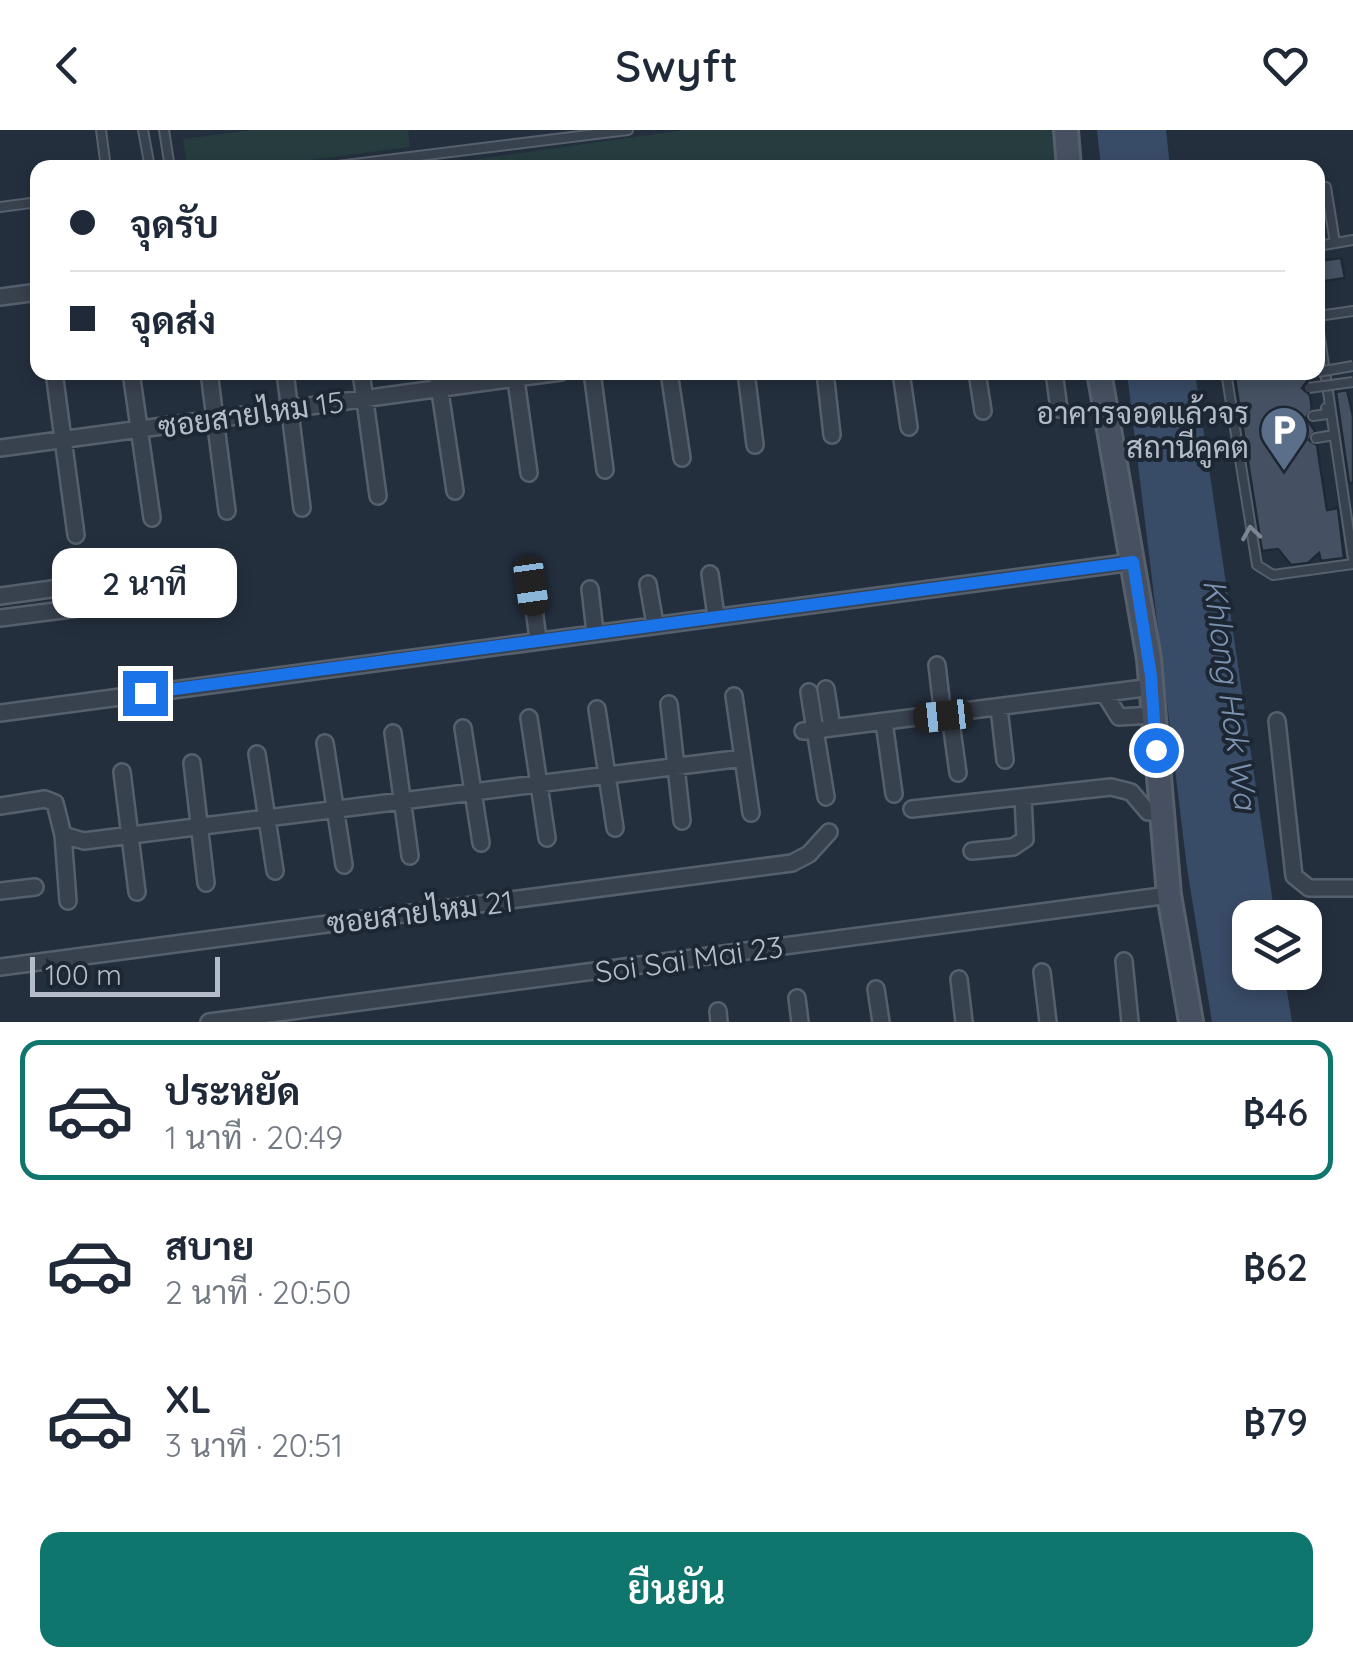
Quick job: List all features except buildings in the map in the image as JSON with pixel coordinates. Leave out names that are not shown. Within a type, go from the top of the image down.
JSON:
[{"type":"street","points":[[1066,130],[1068,160]]},
{"type":"street","points":[[0,297],[30,293]]},
{"type":"street","points":[[55,380],[76,535]]},
{"type":"street","points":[[132,380],[152,518]]},
{"type":"street","points":[[210,380],[228,512]]},
{"type":"street","points":[[286,380],[302,508]]},
{"type":"street","points":[[362,380],[378,496]]},
{"type":"street","points":[[516,380],[530,473]]},
{"type":"street","points":[[593,380],[606,470]]},
{"type":"street","points":[[670,380],[682,458]]},
{"type":"street","points":[[747,380],[755,445]]},
{"type":"street","points":[[825,380],[832,435]]},
{"type":"street","points":[[902,380],[908,427]]},
{"type":"street","points":[[978,380],[982,412]]},
{"type":"street","points":[[1055,380],[1059,409]]},
{"type":"street","points":[[1099,380],[1152,687],[1169,895],[1192,1022]]},
{"type":"street","points":[[438,381],[455,491]]},
{"type":"street","name":"ซอยสายไหม 15","points":[[0,448],[365,398],[438,381]]},
{"type":"street","points":[[0,713],[538,638],[1133,562]]},
{"type":"street","points":[[0,596],[153,574]]},
{"type":"street","points":[[710,574],[716,616]]},
{"type":"street","points":[[648,584],[655,624]]},
{"type":"street","points":[[531,586],[538,638]]},
{"type":"street","points":[[590,589],[595,632]]},
{"type":"street","points":[[0,618],[149,599]]},
{"type":"street","points":[[937,665],[958,773]]},
{"type":"street","points":[[809,731],[1152,687]]},
{"type":"street","points":[[826,689],[832,728]]},
{"type":"street","points":[[808,692],[809,731],[826,797]]},
{"type":"street","points":[[1104,693],[1119,717],[1153,715]]},
{"type":"street","points":[[734,696],[751,813]]},
{"type":"street","points":[[669,704],[682,821]]},
{"type":"street","points":[[999,708],[1005,760]]},
{"type":"street","points":[[597,709],[615,828]]},
{"type":"street","points":[[529,718],[547,838]]},
{"type":"street","points":[[884,722],[894,794]]},
{"type":"street","points":[[1278,722],[1294,876],[1309,888],[1353,888]]},
{"type":"street","points":[[463,728],[481,843]]},
{"type":"street","points":[[393,734],[410,856]]},
{"type":"street","points":[[325,742],[344,865]]},
{"type":"street","points":[[257,754],[275,871]]},
{"type":"street","points":[[62,835],[84,841],[743,758]]},
{"type":"street","points":[[192,763],[206,883]]},
{"type":"street","points":[[122,772],[137,892]]},
{"type":"street","points":[[912,809],[1124,788],[1148,812],[1162,812]]},
{"type":"street","points":[[972,852],[1013,847],[1026,840],[1023,797]]},
{"type":"street","points":[[0,806],[45,800],[56,803],[68,901]]},
{"type":"street","name":"ซอยสายไหม 21","points":[[0,967],[792,864],[809,854],[828,832]]},
{"type":"street","points":[[0,891],[35,887]]},
{"type":"street","name":"Soi Sai Mai 23","points":[[209,1022],[1169,895]]},
{"type":"street","points":[[1124,961],[1130,1022]]},
{"type":"street","points":[[1042,972],[1048,1022]]},
{"type":"street","points":[[959,979],[964,1022]]},
{"type":"street","points":[[876,990],[881,1022]]},
{"type":"street","points":[[797,998],[800,1022]]},
{"type":"lane","points":[[101,130],[105,160]]},
{"type":"lane","points":[[144,130],[149,160]]},
{"type":"lane","points":[[164,130],[169,160]]},
{"type":"lane","points":[[386,160],[628,130]]},
{"type":"lane","points":[[1325,188],[1335,243]]},
{"type":"lane","points":[[0,207],[30,203]]},
{"type":"lane","points":[[1325,245],[1353,240]]},
{"type":"lane","points":[[1325,319],[1353,313]]},
{"type":"lane","points":[[1325,370],[1353,366]]},
{"type":"lane","points":[[1227,380],[1257,564],[1273,575],[1353,561],[1325,371]]},
{"type":"lane","points":[[1313,416],[1327,414],[1322,380]]},
{"type":"lane","points":[[1309,388],[1353,382]]},
{"type":"lane","points":[[1316,438],[1334,435]]},
{"type":"green space","points":[[253,130],[408,130],[410,147],[311,160],[186,160],[183,139]]},
{"type":"green space","points":[[685,130],[1058,130],[1061,160],[471,160]]},
{"type":"water","points":[[1097,130],[1166,130],[1169,160],[1100,160]]},
{"type":"water","name":"Khlong Hok Wa","points":[[1128,380],[1196,380],[1272,900],[1232,900],[1232,990],[1287,990],[1292,1022],[1212,1022],[1187,868]]},
{"type":"place","name":"อาคารจอดแล้วจร สถานีคูคต","points":[[1284,472]]},
{"type":"route","points":[[145,693],[1133,562],[1151,676],[1156,750]]}]
